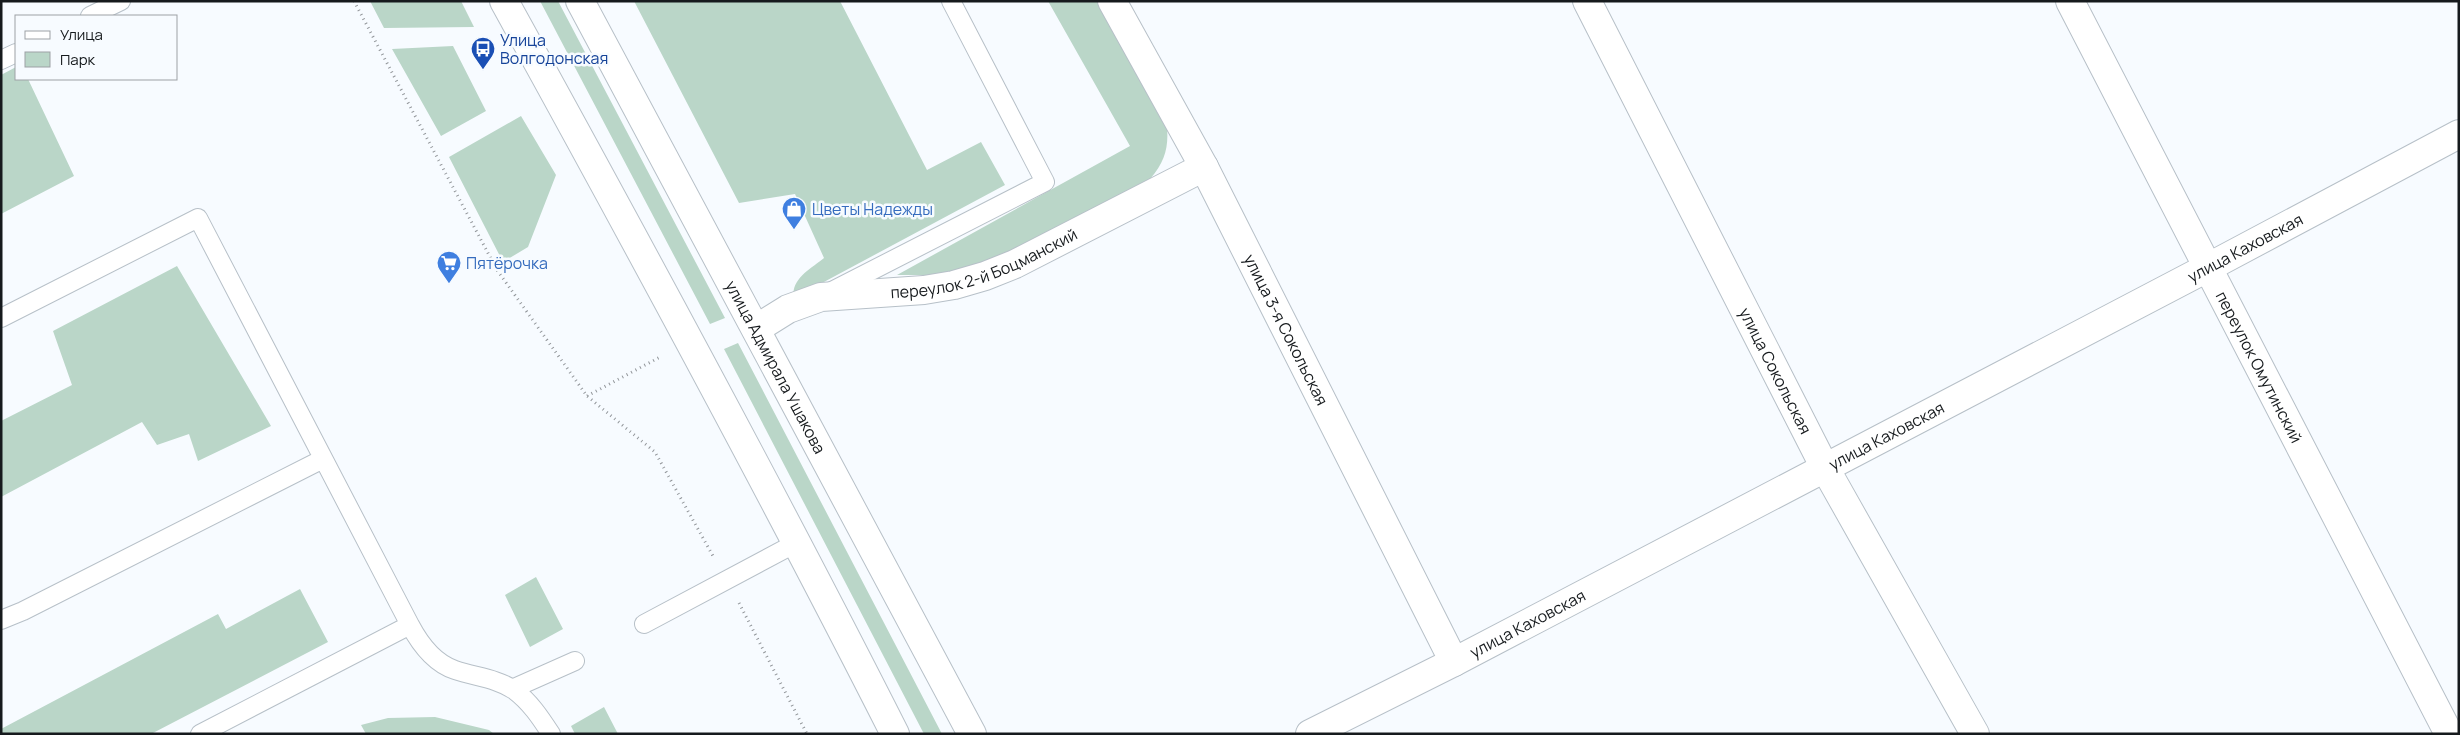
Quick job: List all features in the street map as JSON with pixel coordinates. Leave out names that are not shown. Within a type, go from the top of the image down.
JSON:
[{"type":"street","points":[[504,1],[798,542],[895,734]]},
{"type":"street","name":"улица Адмирала Ушакова","points":[[580,1],[972,734]]},
{"type":"street","name":"улица 3-я Сокольская","points":[[1112,1],[1204,167],[1454,662]]},
{"type":"street","name":"улица Сокольская","points":[[1587,1],[1825,468],[1975,734]]},
{"type":"street","name":"переулок Омутинский","points":[[2070,1],[2450,734]]},
{"type":"street","name":"улица Каховская","points":[[1310,734],[1454,662],[2459,134]]},
{"type":"street","name":"переулок 2-й Боцманский","points":[[756,329],[788,309],[821,297],[924,290],[954,285],[985,276],[1015,264],[1204,167]]},
{"type":"lane","points":[[92,15],[121,1]]},
{"type":"lane","points":[[821,297],[1044,182],[951,1]]},
{"type":"lane","points":[[1,60],[15,53]]},
{"type":"lane","points":[[1,318],[198,218],[418,639],[441,664],[455,670],[488,678],[512,689],[533,707],[552,734]]},
{"type":"lane","points":[[1,620],[23,611],[323,459]]},
{"type":"lane","points":[[644,624],[798,542]]},
{"type":"lane","points":[[200,734],[410,625]]},
{"type":"lane","points":[[512,689],[575,661]]},
{"type":"path","points":[[354,1],[497,270],[587,396],[655,452],[726,579],[807,734]]},
{"type":"green space","points":[[370,1],[461,1],[474,27],[384,28]]},
{"type":"green space","points":[[540,1],[558,1],[725,318],[710,324]]},
{"type":"green space","points":[[634,1],[840,1],[927,170],[981,142],[1005,185],[794,298],[795,285],[808,270],[824,258],[795,194],[739,203]]},
{"type":"green space","points":[[1048,1],[1102,1],[1165,114],[1167,141],[1161,164],[1150,179],[1004,256],[964,269],[933,275],[897,275],[1130,146]]},
{"type":"green space","points":[[453,46],[486,111],[441,136],[392,49]]},
{"type":"green space","points":[[15,68],[15,80],[28,80],[74,176],[1,214],[1,75]]},
{"type":"green space","points":[[521,116],[556,175],[528,247],[503,262],[449,157]]},
{"type":"green space","points":[[177,266],[271,426],[198,461],[189,434],[157,445],[142,422],[1,497],[1,421],[72,385],[53,331]]},
{"type":"green space","points":[[738,343],[942,734],[924,734],[724,349]]},
{"type":"green space","points":[[536,577],[563,629],[530,647],[505,595]]},
{"type":"green space","points":[[300,589],[328,642],[151,734],[1,734],[1,729],[218,614],[226,629]]},
{"type":"green space","points":[[604,707],[618,734],[575,734],[571,726]]},
{"type":"green space","points":[[435,717],[489,730],[494,734],[366,734],[361,725],[388,718]]},
{"type":"place","name":"Улица Волгодонская","points":[[483,70]]},
{"type":"place","name":"Цветы Надежды","points":[[794,230]]},
{"type":"place","name":"Пятёрочка","points":[[449,284]]}]
